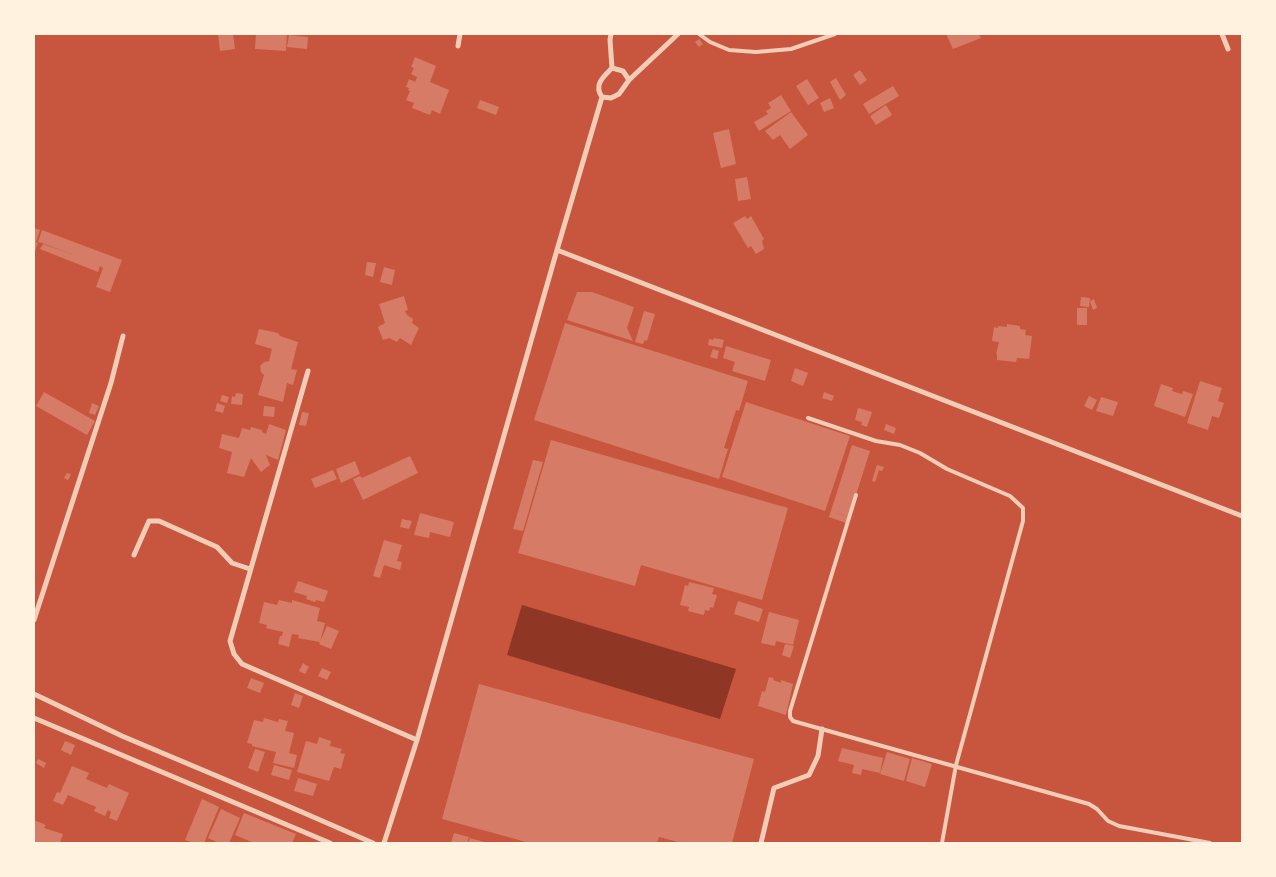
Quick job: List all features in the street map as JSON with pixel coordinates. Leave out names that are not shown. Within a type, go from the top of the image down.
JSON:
[{"type":"street","points":[[458,46],[460,34]]},
{"type":"street","points":[[612,34],[610,40],[612,68],[599,84],[599,92],[602,96],[611,98],[619,94],[629,80],[678,34]]},
{"type":"street","points":[[1222,34],[1228,49]]},
{"type":"street","points":[[612,68],[623,71],[629,80]]},
{"type":"street","points":[[384,843],[417,740],[602,96]]},
{"type":"street","points":[[557,250],[1242,516]]},
{"type":"street","points":[[34,620],[111,383],[123,336]]},
{"type":"street","points":[[308,371],[230,641],[234,654],[242,664],[417,740]]},
{"type":"street","points":[[134,554],[149,521],[159,520],[217,547],[232,563],[250,569]]},
{"type":"street","points":[[34,694],[122,736],[373,843]]},
{"type":"street","points":[[34,718],[330,843]]},
{"type":"street","points":[[761,843],[774,788],[809,775],[818,756],[822,729]]},
{"type":"lane","points":[[699,34],[710,42],[729,50],[756,52],[791,48],[835,34]]},
{"type":"lane","points":[[808,418],[876,441],[900,445],[920,453],[947,469],[1010,496],[1023,508],[1023,521],[956,765],[942,843]]},
{"type":"lane","points":[[856,495],[790,711],[790,717],[793,721],[956,765],[1089,804],[1097,809],[1108,821],[1119,826],[1210,843]]},
{"type":"shaded area","points":[[522,605],[736,669],[720,719],[507,655]]},
{"type":"building","points":[[218,34],[233,34],[235,49],[220,51]]},
{"type":"building","points":[[256,34],[287,34],[286,51],[255,49]]},
{"type":"building","points":[[946,34],[979,34],[981,38],[953,49]]},
{"type":"building","points":[[289,35],[308,37],[307,49],[287,47]]},
{"type":"building","points":[[699,39],[703,44],[699,47],[695,42]]},
{"type":"building","points":[[415,57],[436,66],[430,82],[449,90],[440,114],[432,110],[430,115],[412,108],[414,103],[406,100],[410,91],[406,87],[409,79],[415,82],[417,77],[411,74],[414,68],[411,67]]},
{"type":"building","points":[[860,70],[867,80],[860,85],[853,75]]},
{"type":"building","points":[[836,78],[846,95],[840,100],[830,82]]},
{"type":"building","points":[[807,79],[819,98],[808,105],[796,86]]},
{"type":"building","points":[[893,86],[899,96],[869,114],[863,104]]},
{"type":"building","points":[[781,95],[791,111],[759,131],[754,122],[768,114],[766,111],[771,108],[768,103]]},
{"type":"building","points":[[830,98],[834,108],[824,112],[820,103]]},
{"type":"building","points":[[480,100],[499,107],[496,115],[477,108]]},
{"type":"building","points":[[886,105],[892,115],[876,125],[870,116]]},
{"type":"building","points":[[791,112],[808,135],[790,149],[780,135],[773,140],[765,131]]},
{"type":"building","points":[[729,129],[736,164],[721,168],[713,133]]},
{"type":"building","points":[[747,177],[751,199],[738,201],[735,179]]},
{"type":"building","points":[[745,216],[747,219],[751,216],[764,239],[762,241],[764,249],[756,254],[751,246],[748,248],[733,223]]},
{"type":"building","points":[[34,228],[40,230],[34,254]]},
{"type":"building","points":[[42,230],[122,260],[110,292],[96,287],[103,268],[100,266],[98,272],[40,249],[43,244],[77,256],[38,242]]},
{"type":"building","points":[[367,262],[376,263],[373,277],[365,275]]},
{"type":"building","points":[[384,267],[395,270],[392,285],[380,282]]},
{"type":"building","points":[[577,292],[592,292],[634,307],[627,328],[633,341],[567,320]]},
{"type":"building","points":[[404,296],[408,310],[405,311],[413,319],[412,323],[419,328],[411,345],[400,338],[397,342],[389,338],[383,340],[378,327],[385,323],[379,304]]},
{"type":"building","points":[[1081,297],[1090,298],[1089,307],[1080,306]]},
{"type":"building","points":[[1094,299],[1097,308],[1093,310],[1090,301]]},
{"type":"building","points":[[1077,308],[1087,308],[1087,325],[1077,325]]},
{"type":"building","points":[[644,311],[655,314],[647,341],[645,340],[643,344],[635,342]]},
{"type":"building","points":[[565,323],[748,381],[739,411],[736,410],[724,448],[728,449],[719,479],[534,420]]},
{"type":"building","points":[[1007,324],[1020,326],[1020,329],[1026,330],[1025,335],[1032,336],[1029,359],[1017,358],[1016,362],[997,360],[996,354],[999,342],[992,341],[994,327],[1007,327]]},
{"type":"building","points":[[259,329],[278,333],[280,336],[298,342],[291,369],[297,370],[293,385],[287,383],[283,402],[258,395],[264,375],[261,372],[260,366],[264,362],[269,361],[272,349],[255,344]]},
{"type":"building","points":[[714,338],[724,340],[722,348],[708,345],[709,339],[713,340]]},
{"type":"building","points":[[726,346],[771,360],[765,381],[732,371],[735,362],[723,358]]},
{"type":"building","points":[[713,349],[719,351],[717,359],[710,357]]},
{"type":"building","points":[[795,368],[808,373],[803,386],[791,381]]},
{"type":"building","points":[[1200,381],[1222,388],[1218,401],[1224,403],[1219,418],[1212,416],[1208,430],[1187,423]]},
{"type":"building","points":[[1161,384],[1173,388],[1172,391],[1182,394],[1183,391],[1193,394],[1185,417],[1154,406]]},
{"type":"building","points":[[44,392],[95,421],[87,435],[36,406]]},
{"type":"building","points":[[824,392],[834,396],[832,401],[822,398]]},
{"type":"building","points":[[236,393],[243,394],[242,405],[231,404],[232,396],[235,397]]},
{"type":"building","points":[[222,395],[229,397],[227,403],[220,401]]},
{"type":"building","points":[[1089,396],[1097,400],[1092,410],[1084,406]]},
{"type":"building","points":[[1101,397],[1118,402],[1113,416],[1096,411]]},
{"type":"building","points":[[746,402],[850,436],[825,511],[722,477]]},
{"type":"building","points":[[92,403],[99,406],[95,415],[89,413]]},
{"type":"building","points":[[217,403],[225,406],[223,413],[215,411]]},
{"type":"building","points":[[264,406],[275,407],[274,417],[263,416]]},
{"type":"building","points":[[858,408],[872,412],[867,427],[861,425],[862,422],[855,420]]},
{"type":"building","points":[[302,412],[309,413],[306,426],[299,425]]},
{"type":"building","points":[[269,424],[286,430],[278,460],[266,455],[270,465],[261,472],[251,458],[244,477],[227,473],[232,452],[219,448],[222,434],[239,438],[242,428],[250,430],[251,427],[262,430],[266,434]]},
{"type":"building","points":[[886,424],[896,428],[894,434],[884,430]]},
{"type":"building","points":[[551,440],[788,508],[762,600],[641,565],[635,586],[518,553]]},
{"type":"building","points":[[852,445],[870,451],[849,517],[833,512],[848,517],[846,523],[829,517]]},
{"type":"building","points":[[410,456],[418,473],[363,500],[353,479],[360,476],[362,478]]},
{"type":"building","points":[[533,460],[543,462],[523,531],[513,529]]},
{"type":"building","points":[[355,461],[360,474],[341,483],[336,469]]},
{"type":"building","points":[[877,465],[884,467],[882,471],[879,470],[875,482],[872,481]]},
{"type":"building","points":[[333,470],[337,479],[315,488],[311,479]]},
{"type":"building","points":[[67,473],[71,474],[68,480],[64,478]]},
{"type":"building","points":[[420,513],[454,522],[450,537],[430,532],[429,538],[414,535]]},
{"type":"building","points":[[402,519],[412,521],[409,529],[400,527]]},
{"type":"building","points":[[384,540],[402,545],[397,561],[402,562],[400,570],[384,565],[380,578],[373,576]]},
{"type":"building","points":[[298,581],[328,591],[324,602],[306,599],[307,596],[294,592]]},
{"type":"building","points":[[689,582],[714,588],[712,594],[717,595],[713,608],[710,607],[709,611],[705,610],[704,615],[688,611],[689,607],[680,605],[685,585],[688,586]]},
{"type":"building","points":[[279,600],[292,603],[292,600],[320,608],[317,621],[325,623],[320,642],[298,638],[299,635],[292,634],[289,647],[278,644],[283,632],[266,628],[267,625],[259,623],[264,602],[277,605]]},
{"type":"building","points":[[738,601],[763,609],[759,622],[734,614]]},
{"type":"building","points":[[769,612],[799,620],[793,645],[776,641],[775,646],[761,643]]},
{"type":"building","points":[[327,626],[339,631],[331,649],[319,644]]},
{"type":"building","points":[[785,644],[794,646],[790,658],[782,655]]},
{"type":"building","points":[[303,663],[309,667],[305,674],[299,671]]},
{"type":"building","points":[[322,668],[331,672],[327,680],[318,676]]},
{"type":"building","points":[[769,677],[781,683],[781,680],[793,684],[786,715],[758,706],[762,691],[765,692]]},
{"type":"building","points":[[251,678],[264,683],[260,693],[247,688]]},
{"type":"building","points":[[479,684],[754,759],[732,843],[682,843],[659,837],[657,843],[530,843],[442,819]]},
{"type":"building","points":[[295,693],[303,696],[299,708],[291,705]]},
{"type":"building","points":[[264,718],[278,722],[279,719],[288,721],[285,731],[294,733],[289,753],[297,755],[294,768],[273,763],[276,752],[247,743],[254,720],[263,722]]},
{"type":"building","points":[[319,737],[331,741],[330,746],[342,749],[340,753],[345,754],[341,769],[334,767],[329,781],[297,772],[306,741],[317,744]]},
{"type":"building","points":[[65,741],[75,745],[71,755],[61,750]]},
{"type":"building","points":[[842,748],[883,758],[880,773],[862,769],[861,775],[852,773],[854,765],[838,761]]},
{"type":"building","points":[[255,749],[265,752],[258,772],[248,768]]},
{"type":"building","points":[[887,752],[910,759],[904,781],[880,774]]},
{"type":"building","points":[[912,758],[932,764],[925,787],[906,781]]},
{"type":"building","points":[[38,759],[46,763],[44,768],[36,763]]},
{"type":"building","points":[[274,765],[292,770],[289,780],[271,775]]},
{"type":"building","points":[[72,766],[89,773],[86,779],[107,788],[109,784],[129,793],[117,821],[109,818],[111,812],[108,810],[105,816],[94,811],[96,807],[68,795],[63,805],[53,801],[57,792],[60,793]]},
{"type":"building","points":[[298,778],[317,784],[313,796],[294,791]]},
{"type":"building","points":[[202,799],[219,807],[204,843],[194,843],[185,840]]},
{"type":"building","points":[[221,809],[240,818],[229,843],[219,843],[208,838]]},
{"type":"building","points":[[244,813],[296,834],[292,843],[254,843],[235,835]]},
{"type":"building","points":[[34,820],[46,825],[44,828],[63,834],[60,843],[34,843]]},
{"type":"building","points":[[454,833],[469,837],[467,843],[451,843]]},
{"type":"building","points":[[470,838],[484,842],[468,843]]}]
